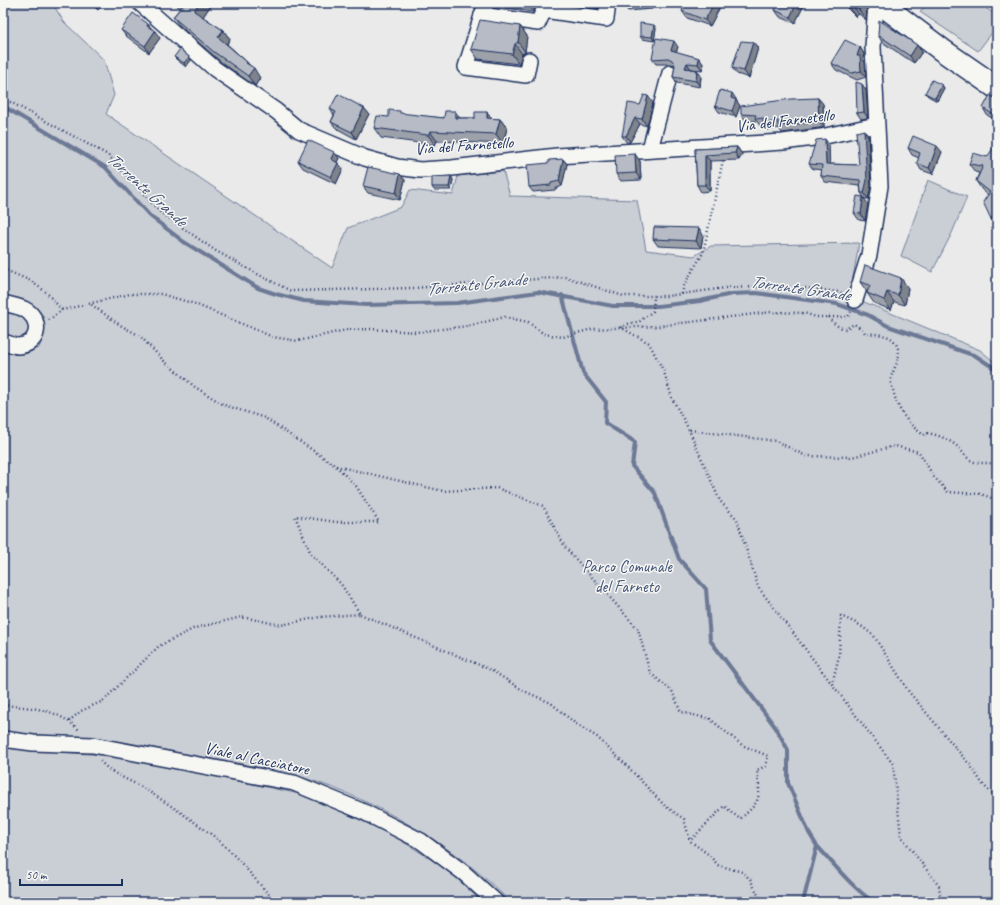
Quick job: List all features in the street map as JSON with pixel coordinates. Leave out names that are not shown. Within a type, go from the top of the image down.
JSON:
[{"type":"street","name":"Via del Farnetello","points":[[140,3],[215,69],[276,111],[299,130],[365,158],[397,167],[420,170],[452,168],[557,156],[650,149],[783,142],[821,137],[876,125]]},
{"type":"street","points":[[529,60],[526,75],[466,67],[484,9],[538,23],[545,7],[606,19],[608,3]]},
{"type":"street","points":[[855,300],[869,255],[880,186],[873,47],[876,3]]},
{"type":"street","points":[[880,3],[942,50],[997,88]]},
{"type":"street","points":[[650,149],[670,73]]},
{"type":"street","points":[[3,303],[24,308],[35,319],[37,325],[33,340],[28,343],[18,346],[3,342]]},
{"type":"street","name":"Viale al Cacciatore","points":[[3,739],[33,743],[93,745],[281,780],[314,789],[393,826],[421,841],[464,873],[496,902]]},
{"type":"path","points":[[3,98],[108,155],[160,212],[216,251],[292,291],[456,286],[538,278],[566,277],[623,296],[654,297],[725,288],[797,287],[839,292],[855,300]]},
{"type":"path","points":[[682,294],[684,285],[703,253],[725,146]]},
{"type":"path","points":[[3,269],[31,281],[47,293],[62,310]]},
{"type":"path","points":[[37,325],[62,310],[89,302],[130,294],[161,294],[194,304],[273,337],[298,341],[346,330],[371,329],[416,332],[468,326],[505,317],[528,322],[544,334],[563,337],[592,329],[619,326],[658,326],[771,312],[804,313],[829,317],[848,317],[850,314]]},
{"type":"path","points":[[619,326],[640,321],[654,311],[654,297]]},
{"type":"path","points":[[89,302],[120,325],[140,336],[163,360],[195,387],[224,405],[265,418],[336,466],[356,486],[379,522],[336,522],[295,516],[310,554],[341,584],[360,614]]},
{"type":"path","points":[[829,317],[831,322],[840,328],[846,329],[854,324],[865,333],[889,337],[894,340],[899,352],[898,363],[891,379],[896,403],[906,419],[920,432],[924,434],[932,434],[942,438],[958,448],[970,460],[976,463],[997,465]]},
{"type":"path","points":[[619,326],[649,343],[664,372],[672,398],[690,430],[720,501],[737,519],[758,587],[804,650],[893,764],[901,836],[938,886],[941,902]]},
{"type":"path","points":[[690,430],[776,441],[806,456],[852,457],[895,446],[919,452],[934,476],[948,492],[981,494],[997,500]]},
{"type":"path","points":[[336,466],[443,492],[497,488],[543,506],[565,547],[638,629],[650,672],[672,691],[681,712],[710,719],[742,745],[768,756],[766,766],[757,770],[760,789],[756,805],[740,819],[724,806],[690,841]]},
{"type":"path","points":[[69,721],[81,711],[103,701],[159,646],[196,628],[242,617],[281,625],[320,616],[360,614],[492,670],[524,691],[551,703],[576,724],[596,737],[627,766],[665,806],[684,819],[690,841],[708,854],[718,865],[742,872],[750,880],[758,897],[768,900],[779,900],[781,902]]},
{"type":"path","points":[[832,684],[839,656],[841,616],[860,625],[874,636],[909,692],[970,765],[984,786],[997,797]]},
{"type":"path","points":[[3,705],[52,712],[69,721],[93,745],[98,759],[107,769],[143,788],[211,834],[227,848],[276,902]]},
{"type":"green space","name":"Parco Comunale del Farneto","points":[[3,3],[52,3],[64,22],[104,60],[114,95],[106,114],[332,268],[348,228],[401,207],[410,190],[453,195],[458,176],[503,171],[510,196],[637,200],[646,250],[694,256],[711,246],[859,243],[851,289],[864,302],[980,350],[997,364],[997,902],[510,902],[464,861],[437,842],[379,808],[349,794],[319,783],[265,768],[124,742],[3,731],[3,346],[23,351],[39,348],[44,325],[43,317],[33,306],[25,302],[3,296]]},
{"type":"green space","points":[[928,3],[979,3],[997,16],[997,26],[978,51],[920,12]]},
{"type":"green space","points":[[928,180],[967,197],[952,233],[932,272],[901,256]]},
{"type":"green space","points":[[3,309],[17,313],[28,319],[30,327],[26,334],[19,339],[3,336]]},
{"type":"green space","points":[[3,748],[117,756],[305,795],[389,833],[447,869],[482,902],[3,902]]},
{"type":"building","points":[[180,3],[199,3],[194,11],[223,30],[218,37],[247,62],[246,63],[254,68],[248,76],[214,52],[173,17],[183,5]]},
{"type":"building","points":[[685,3],[714,3],[705,20],[682,11]]},
{"type":"building","points":[[777,3],[797,3],[790,17],[775,10]]},
{"type":"building","points":[[845,3],[860,3],[859,10],[852,5],[849,8]]},
{"type":"building","points":[[133,13],[155,31],[145,46],[121,30]]},
{"type":"building","points":[[480,20],[520,26],[518,42],[515,44],[512,54],[471,49]]},
{"type":"building","points":[[879,20],[917,45],[910,56],[878,35]]},
{"type":"building","points":[[640,23],[654,25],[652,37],[640,36]]},
{"type":"building","points":[[656,38],[674,41],[671,50],[699,58],[698,64],[687,63],[685,68],[697,70],[696,81],[673,77],[675,65],[672,60],[668,58],[652,59]]},
{"type":"building","points":[[845,40],[860,47],[857,56],[860,56],[861,71],[852,73],[831,63]]},
{"type":"building","points":[[741,41],[753,42],[744,71],[732,68]]},
{"type":"building","points":[[180,49],[189,57],[184,63],[174,57]]},
{"type":"building","points":[[932,80],[942,85],[935,98],[925,93]]},
{"type":"building","points":[[856,82],[862,84],[864,112],[857,113]]},
{"type":"building","points":[[720,90],[732,93],[731,98],[736,100],[732,111],[715,106]]},
{"type":"building","points":[[338,94],[364,108],[352,132],[331,122],[336,112],[330,109]]},
{"type":"building","points":[[644,95],[648,96],[642,119],[635,118],[626,136],[622,136],[628,103],[640,105]]},
{"type":"building","points":[[990,95],[997,100],[997,117],[983,108]]},
{"type":"building","points":[[818,98],[819,121],[815,122],[778,126],[778,121],[763,124],[763,118],[755,119],[756,115],[741,114],[741,106],[791,99]]},
{"type":"building","points":[[389,110],[400,111],[400,113],[444,118],[445,111],[455,111],[455,118],[475,118],[475,112],[487,112],[487,118],[500,119],[496,134],[430,131],[428,135],[374,128],[377,116],[389,117]]},
{"type":"building","points":[[864,130],[867,180],[864,193],[861,193],[860,180],[821,176],[822,165],[809,164],[816,140],[825,139],[826,164],[859,165],[856,132]]},
{"type":"building","points":[[913,136],[937,146],[929,168],[917,163],[920,153],[908,148]]},
{"type":"building","points":[[308,140],[334,152],[331,159],[338,163],[331,177],[298,161]]},
{"type":"building","points":[[997,143],[997,211],[991,219],[983,202],[990,192],[976,181],[983,166],[969,164],[973,153],[987,157]]},
{"type":"building","points":[[737,147],[735,153],[705,155],[705,185],[697,185],[695,149]]},
{"type":"building","points":[[635,154],[636,173],[616,174],[615,155]]},
{"type":"building","points":[[563,159],[559,181],[551,183],[551,185],[529,187],[527,165],[549,163],[549,160]]},
{"type":"building","points":[[368,167],[400,174],[396,193],[363,186]]},
{"type":"building","points":[[451,176],[449,187],[432,187],[432,177]]},
{"type":"building","points":[[857,196],[863,197],[861,214],[854,213]]},
{"type":"building","points":[[654,227],[699,228],[696,241],[653,239]]},
{"type":"building","points":[[865,265],[901,278],[898,295],[887,292],[884,300],[867,293],[870,285],[860,282]]},
{"type":"waterway","name":"Torrente Grande","points":[[3,106],[105,167],[150,216],[184,242],[258,288],[276,294],[304,301],[366,305],[457,303],[538,292],[613,306],[658,306],[700,301],[732,294],[756,293],[837,304],[868,315],[888,326],[976,356],[997,370]]},
{"type":"waterway","points":[[562,295],[583,373],[606,402],[605,423],[635,442],[632,466],[655,493],[679,559],[706,589],[710,640],[776,728],[788,750],[788,783],[809,833],[817,846],[803,902]]},
{"type":"waterway","points":[[817,846],[858,890],[874,902]]}]
